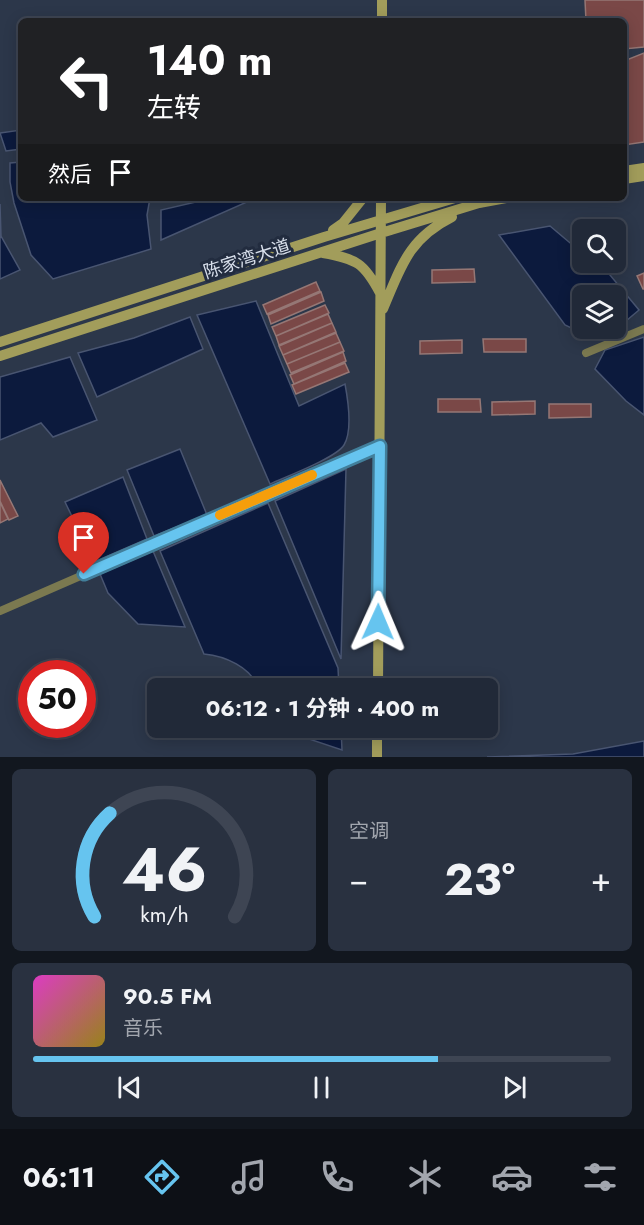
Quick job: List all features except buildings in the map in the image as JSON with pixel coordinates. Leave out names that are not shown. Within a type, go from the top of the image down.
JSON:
[{"type":"main road","points":[[382,18],[383,0]]},
{"type":"main road","points":[[627,171],[644,168]]},
{"type":"main road","points":[[627,179],[644,176]]},
{"type":"main road","points":[[324,237],[343,223],[361,201]]},
{"type":"main road","points":[[378,678],[381,201]]},
{"type":"main road","name":"陈家湾大道","points":[[0,342],[324,237],[444,201]]},
{"type":"main road","name":"陈家湾大道","points":[[0,356],[381,233],[490,201]]},
{"type":"main road","points":[[380,315],[405,256],[423,235],[434,226],[479,203]]},
{"type":"main road","points":[[320,253],[345,257],[358,264],[369,272],[381,293]]},
{"type":"main road","points":[[377,738],[377,757]]},
{"type":"street","points":[[586,353],[644,329]]},
{"type":"street","points":[[0,610],[380,446]]},
{"type":"water","points":[[18,130],[18,149],[6,151],[0,133]]},
{"type":"water","points":[[18,162],[18,201],[149,201],[147,215],[151,249],[53,279],[31,255],[14,203],[10,182],[10,163]]},
{"type":"water","points":[[200,201],[249,201],[161,240],[161,210]]},
{"type":"water","points":[[0,204],[1,236],[20,270],[0,279]]},
{"type":"water","points":[[550,226],[572,245],[572,273],[607,273],[618,285],[572,285],[572,328],[565,325],[499,235]]},
{"type":"water","points":[[626,294],[639,310],[626,321]]},
{"type":"water","points":[[256,301],[299,406],[345,384],[348,406],[347,439],[339,450],[321,461],[270,484],[197,315]]},
{"type":"water","points":[[190,317],[203,349],[97,397],[78,353],[134,338]]},
{"type":"water","points":[[644,337],[644,415],[626,401],[595,369],[605,350]]},
{"type":"water","points":[[70,357],[97,420],[53,437],[41,423],[0,440],[0,377]]},
{"type":"water","points":[[180,449],[207,515],[154,536],[127,470]]},
{"type":"water","points":[[346,469],[341,659],[275,501]]},
{"type":"water","points":[[123,477],[147,539],[94,562],[65,502]]},
{"type":"water","points":[[268,503],[338,668],[338,678],[253,678],[228,660],[204,654],[160,551]]},
{"type":"water","points":[[153,551],[185,627],[138,624],[108,593],[100,574]]},
{"type":"water","points":[[306,738],[341,738],[342,750]]},
{"type":"water","points":[[644,741],[644,757],[487,757],[573,754]]},
{"type":"slow traffic","points":[[220,515],[312,475]]},
{"type":"route","points":[[84,574],[380,446],[378,622]]}]
